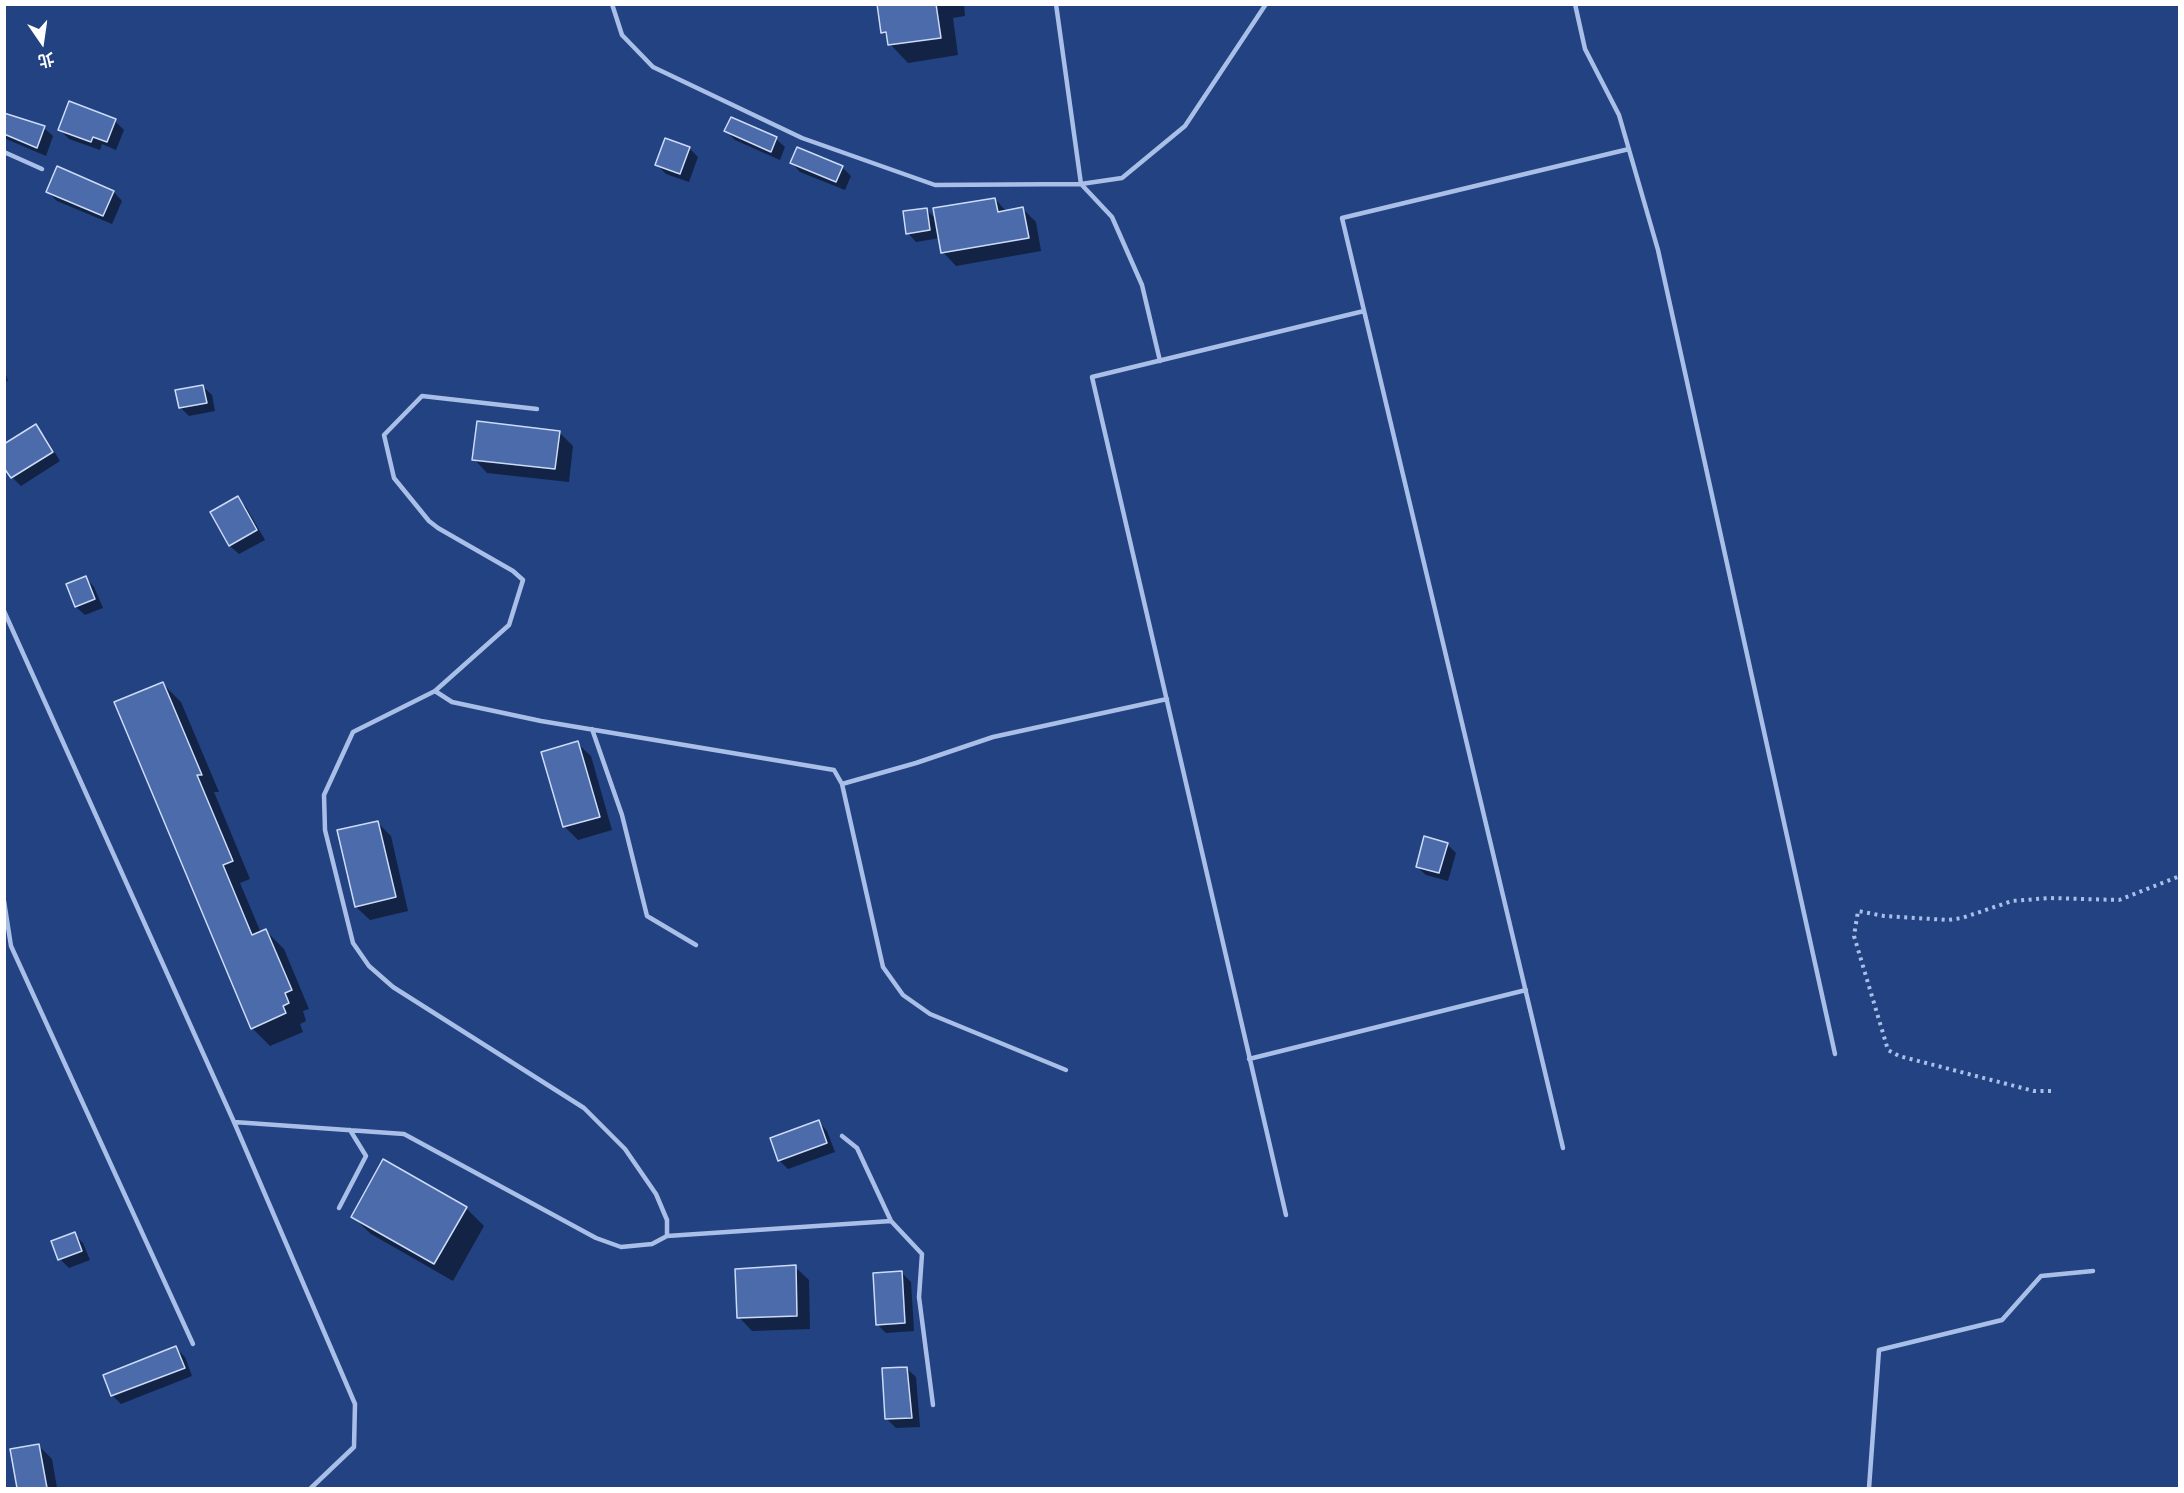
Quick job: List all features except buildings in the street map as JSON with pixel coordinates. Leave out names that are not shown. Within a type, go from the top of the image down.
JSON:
[{"type":"lane","points":[[612,4],[622,35],[652,68],[802,138],[935,185],[1081,184],[1122,178],[1185,126],[1266,4]]},
{"type":"lane","points":[[1056,4],[1081,184],[1112,217],[1142,285],[1160,361]]},
{"type":"lane","points":[[1575,4],[1585,49],[1619,115],[1661,261],[1835,1054]]},
{"type":"lane","points":[[1563,1148],[1342,218],[1629,149]]},
{"type":"lane","points":[[4,152],[42,169]]},
{"type":"lane","points":[[1286,1215],[1092,377],[1364,311]]},
{"type":"lane","points":[[537,409],[422,396],[384,435],[394,478],[429,521],[513,571],[523,580],[509,625],[435,691],[353,732],[324,795],[325,830],[353,943],[369,966],[393,987],[584,1108],[625,1149],[656,1194],[667,1220],[667,1236]]},
{"type":"lane","points":[[4,611],[234,1122],[355,1404],[354,1447],[311,1488]]},
{"type":"lane","points":[[435,691],[452,702],[541,721],[834,771],[842,784],[883,967],[903,995],[930,1014],[1065,1070]]},
{"type":"lane","points":[[842,784],[916,763],[993,737],[1167,699]]},
{"type":"lane","points":[[592,729],[622,815],[647,916],[696,945]]},
{"type":"lane","points":[[4,901],[11,946],[193,1344]]},
{"type":"lane","points":[[1249,1059],[1526,990]]},
{"type":"lane","points":[[234,1122],[404,1134],[596,1238],[621,1246],[652,1244],[667,1236],[891,1221]]},
{"type":"lane","points":[[339,1208],[366,1156],[350,1130]]},
{"type":"lane","points":[[842,1136],[857,1149],[891,1221],[922,1254],[919,1297],[933,1405]]},
{"type":"lane","points":[[1869,1488],[1879,1350],[2002,1320],[2041,1276],[2093,1271]]},
{"type":"path","points":[[2052,1091],[2034,1091],[1899,1056],[1888,1050],[1854,936],[1858,911],[1884,916],[1948,920],[1962,918],[2012,901],[2049,898],[2119,900],[2180,876]]}]
